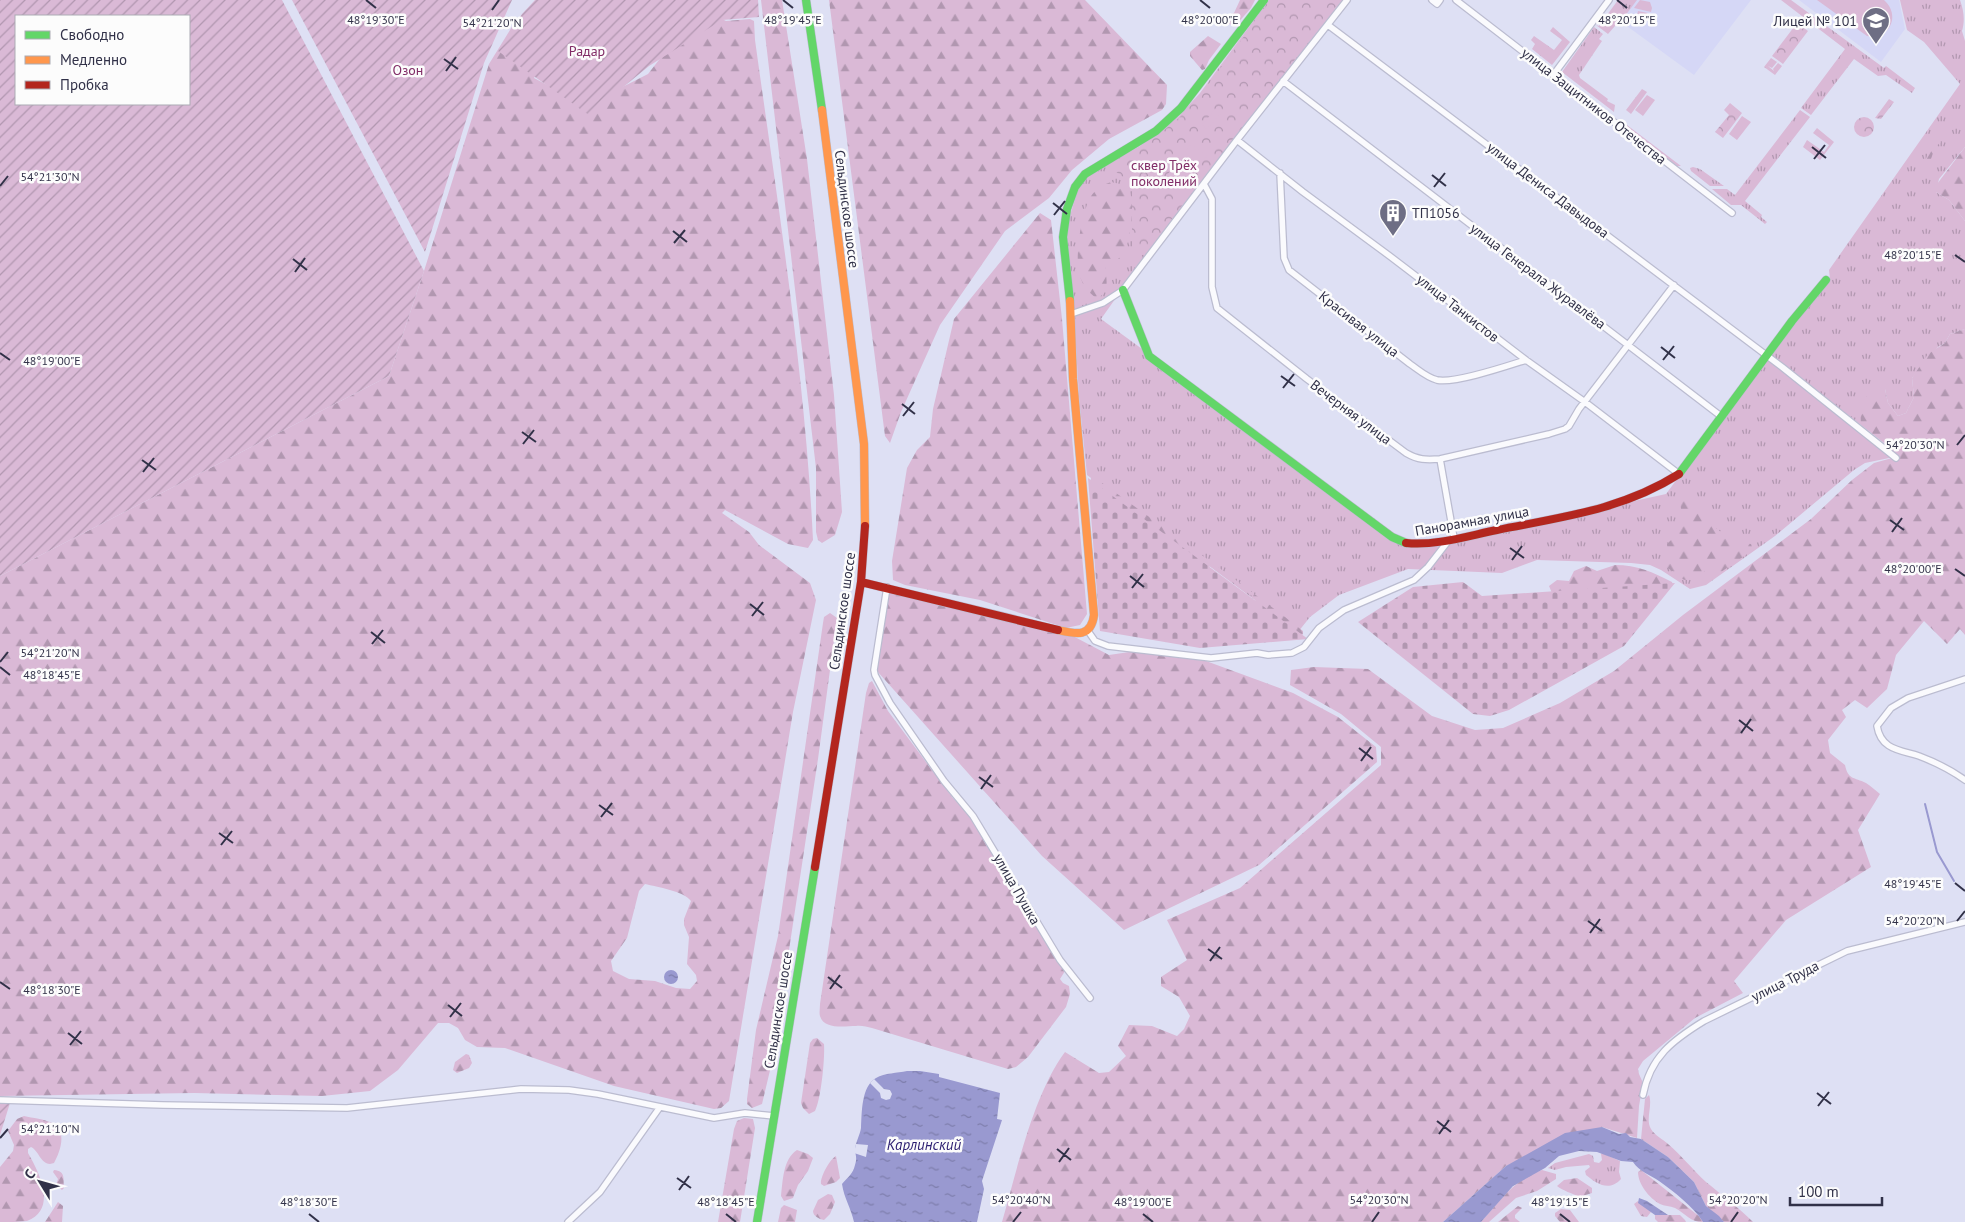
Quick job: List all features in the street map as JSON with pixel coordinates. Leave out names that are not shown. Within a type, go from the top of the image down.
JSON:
[{"type":"street","name":"Сельдинское шоссе","points":[[757,1222],[861,582],[866,515],[864,444],[806,0]]},
{"type":"street","points":[[861,582],[1074,634],[1088,631],[1094,623],[1073,379],[1071,314],[1063,237],[1067,209],[1075,186],[1090,170],[1150,134],[1182,108],[1264,0]]},
{"type":"street","points":[[1071,314],[1103,303],[1123,290],[1347,0]]},
{"type":"street","name":"улица Защитников Отечества","points":[[1456,0],[1732,213]]},
{"type":"street","points":[[1554,74],[1609,0]]},
{"type":"street","name":"улица Дениса Давыдова","points":[[1328,25],[1766,355],[1896,458]]},
{"type":"street","name":"улица Генерала Журавлёва","points":[[1283,81],[1722,417]]},
{"type":"street","name":"улица Танкистов","points":[[1238,140],[1679,474]]},
{"type":"street","name":"Красивая улица","points":[[1280,173],[1284,218],[1284,258],[1289,270],[1410,364],[1428,377],[1444,381],[1493,371],[1526,360]]},
{"type":"street","name":"Вечерняя улица","points":[[1204,184],[1212,200],[1212,287],[1217,308],[1307,379],[1406,454],[1416,459],[1440,459],[1549,434],[1570,426],[1585,402],[1674,285]]},
{"type":"street","name":"Панорамная улица","points":[[1123,290],[1148,356],[1402,543],[1414,544],[1451,539],[1597,510],[1640,496],[1679,474],[1766,355],[1826,280]]},
{"type":"street","points":[[1088,631],[1095,641],[1108,646],[1211,658],[1257,653],[1268,655],[1292,653],[1304,647],[1319,628],[1344,610],[1414,580],[1428,567],[1451,539],[1440,459]]},
{"type":"street","points":[[865,494],[874,494]]},
{"type":"street","name":"улица Пушка","points":[[887,587],[874,670],[875,675],[890,703],[944,781],[973,816],[1060,960],[1090,998]]},
{"type":"street","points":[[1965,679],[1908,698],[1891,708],[1877,726],[1880,738],[1890,747],[1900,752],[1918,756],[1950,770],[1965,780]]},
{"type":"street","name":"улица Труда","points":[[1644,1095],[1648,1074],[1663,1050],[1704,1021],[1847,951],[1965,922]]},
{"type":"street","points":[[0,1100],[162,1106],[347,1108],[543,1088],[598,1094],[714,1118],[745,1113],[774,1116]]},
{"type":"street","points":[[568,1222],[600,1192],[660,1107]]},
{"type":"shaded area","points":[[1619,0],[1751,0],[1694,75],[1609,13]]},
{"type":"shaded area","name":"Лицей № 101","points":[[1799,0],[1899,0],[1905,29],[1881,62]]},
{"type":"green space","points":[[0,0],[282,0],[424,271],[389,376],[0,576]]},
{"type":"green space","name":"Озон","points":[[292,0],[512,0],[484,63],[425,252]]},
{"type":"green space","name":"Радар","points":[[535,0],[758,0],[759,17],[722,20],[649,66],[589,115],[498,51],[522,14]]},
{"type":"green space","points":[[761,0],[782,0],[807,159],[834,395],[842,512],[835,535],[822,543],[818,540],[816,532],[816,468]]},
{"type":"green space","points":[[829,0],[1085,0],[1167,85],[1166,104],[1162,110],[1109,139],[1072,170],[1049,198],[1005,231],[940,325],[901,412],[890,443],[885,436]]},
{"type":"green space","points":[[1240,0],[1255,0],[1251,8],[1237,24],[1224,23],[1223,19],[1225,16],[1234,13]]},
{"type":"green space","points":[[1269,0],[1343,0],[1142,261],[1101,319],[1412,546],[1452,541],[1666,494],[1767,358],[1894,457],[1865,463],[1854,470],[1775,536],[1706,585],[1690,589],[1650,565],[1631,563],[1537,560],[1502,573],[1408,569],[1339,595],[1310,617],[1298,632],[1087,475],[1079,397],[1073,296],[1066,238],[1067,226],[1078,189],[1084,179],[1140,146],[1179,116],[1200,93]]},
{"type":"green space","name":"сквер Трёх поколений","points":[[1271,0],[1341,0],[1144,255],[1132,247],[1132,184],[1111,168],[1116,162],[1152,140],[1179,118],[1202,93]]},
{"type":"green space","points":[[1618,0],[1637,0],[1619,24],[1608,34],[1596,25],[1599,26]]},
{"type":"green space","points":[[1640,0],[1650,2],[1651,12],[1634,8]]},
{"type":"green space","points":[[1781,0],[1791,0],[1884,68],[1886,66],[1915,88],[1912,93],[1886,75],[1878,76],[1854,59],[1811,115],[1801,108],[1845,49]]},
{"type":"green space","points":[[1817,0],[1884,0],[1892,13],[1892,19],[1887,30],[1882,34],[1867,36]]},
{"type":"green space","points":[[1900,0],[1960,0],[1962,8],[1964,20],[1962,31],[1965,41],[1965,147],[1939,179],[1936,192],[1949,200],[1965,221],[1965,329],[1950,334],[1945,343],[1938,347],[1912,378],[1914,397],[1906,413],[1898,416],[1888,403],[1885,389],[1861,403],[1861,425],[1769,355],[1826,285],[1830,279],[1829,270],[1960,84],[1924,42],[1907,30]]},
{"type":"green space","points":[[1638,11],[1648,13],[1645,25],[1635,23]]},
{"type":"green space","points":[[720,18],[726,21],[750,19],[754,21],[797,352],[809,477],[813,540],[808,548],[788,544],[725,510],[722,513],[749,532],[759,545],[810,583],[816,600],[793,712],[729,1101],[721,1108],[714,1109],[614,1086],[505,1048],[477,1047],[465,1040],[458,1028],[449,1023],[438,1023],[398,1070],[370,1091],[322,1096],[194,1093],[0,1096],[0,576],[389,376],[489,64],[513,25],[517,27],[536,74],[534,78],[591,103],[648,74],[662,56]],"holes":[[[645,884],[677,892],[691,901],[684,919],[684,925],[689,937],[687,964],[696,975],[697,981],[690,989],[676,988],[655,981],[629,979],[613,971],[611,961],[627,938],[639,891]]]},
{"type":"green space","points":[[1797,23],[1808,31],[1783,64],[1772,56]]},
{"type":"green space","points":[[1553,27],[1570,42],[1552,65],[1532,49],[1535,44],[1531,40],[1534,36],[1554,50],[1562,40],[1550,31]]},
{"type":"green space","points":[[1594,27],[1603,34],[1599,39],[1602,41],[1579,75],[1580,78],[1608,99],[1607,101],[1615,105],[1614,112],[1562,72]]},
{"type":"green space","points":[[1208,36],[1221,44],[1205,69],[1202,70],[1190,56],[1190,52]]},
{"type":"green space","points":[[1771,58],[1777,62],[1772,68],[1768,66],[1774,71],[1773,69],[1778,63],[1782,66],[1775,75],[1764,67]]},
{"type":"green space","points":[[1642,89],[1647,92],[1631,114],[1626,110]]},
{"type":"green space","points":[[1647,95],[1655,100],[1643,116],[1635,110]]},
{"type":"green space","points":[[1889,99],[1894,102],[1881,119],[1875,118]]},
{"type":"green space","points":[[1730,103],[1742,113],[1723,138],[1715,132],[1729,115],[1724,110]]},
{"type":"green space","points":[[1217,107],[1222,112],[1207,129],[1202,125]]},
{"type":"green space","points":[[1800,110],[1810,117],[1745,201],[1762,215],[1761,217],[1767,222],[1765,224],[1741,205],[1731,205],[1712,189],[1727,189],[1735,195]]},
{"type":"green space","points":[[1742,116],[1751,122],[1737,140],[1729,134]]},
{"type":"green space","points":[[1864,117],[1871,120],[1874,127],[1871,134],[1864,137],[1857,134],[1854,127],[1857,120]]},
{"type":"green space","points":[[1619,119],[1681,166],[1677,166]]},
{"type":"green space","points":[[1817,128],[1834,142],[1820,160],[1803,147],[1807,140],[1824,152],[1829,145],[1813,133]]},
{"type":"green space","points":[[1935,137],[1941,142],[1935,148],[1926,168],[1923,165],[1927,156],[1927,145]]},
{"type":"green space","points":[[1191,144],[1207,156],[1184,186],[1168,174]]},
{"type":"green space","points":[[1965,147],[1965,221],[1949,200],[1936,192],[1934,188]]},
{"type":"green space","points":[[1690,168],[1700,169],[1724,186],[1710,186],[1691,171]]},
{"type":"green space","points":[[1111,182],[1129,190],[1132,205],[1131,224],[1125,251],[1122,257],[1106,263],[1106,288],[1101,296],[1096,298],[1085,287],[1079,273],[1080,235],[1084,214],[1090,198],[1099,188]]},
{"type":"green space","points":[[1040,213],[1051,220],[1062,319],[1087,614],[1080,625],[1066,628],[980,600],[905,585],[893,580],[892,561],[907,468],[917,450],[930,437],[933,409],[954,319]]},
{"type":"green space","points":[[1965,329],[1965,635],[1960,629],[1947,644],[1924,621],[1896,655],[1887,689],[1867,708],[1855,700],[1842,710],[1846,717],[1828,740],[1830,753],[1845,765],[1850,776],[1866,783],[1880,794],[1858,830],[1871,867],[1786,920],[1734,981],[1743,993],[1695,1018],[1643,1061],[1638,1069],[1643,1083],[1637,1138],[1602,1127],[1506,1166],[1443,1222],[1002,1222],[1035,1111],[1044,1089],[1065,1052],[1099,1073],[1109,1072],[1126,1056],[1118,1046],[1129,1025],[1152,1026],[1177,1036],[1184,1029],[1190,1016],[1179,997],[1161,986],[1161,977],[1187,960],[1167,920],[1240,888],[1381,765],[1381,747],[1341,714],[1290,685],[1291,670],[1314,667],[1368,669],[1432,716],[1475,730],[1503,728],[1560,703],[1614,671],[1683,615],[1811,519],[1852,480],[1874,463],[1892,458],[1893,450],[1861,425],[1860,403],[1878,385],[1885,389],[1888,403],[1898,416],[1906,413],[1914,397],[1912,378],[1928,354],[1945,343],[1950,334]]},
{"type":"green space","points":[[1094,477],[1303,631],[1300,638],[1256,606],[1255,598],[1210,566],[1207,570],[1090,483],[1091,478]]},
{"type":"green space","points":[[1088,478],[1308,639],[1200,648],[1100,631]]},
{"type":"green space","points":[[1679,493],[1691,498],[1708,513],[1710,524],[1721,532],[1734,537],[1738,542],[1751,544],[1753,550],[1721,572],[1706,570],[1698,576],[1687,580],[1664,566],[1664,559],[1668,554],[1667,544],[1674,537],[1661,530],[1661,526],[1679,520],[1681,509]]},
{"type":"green space","points":[[1615,565],[1631,566],[1645,570],[1672,582],[1673,585],[1552,593],[1549,586],[1557,580],[1569,581],[1574,571],[1586,566],[1597,571]]},
{"type":"green space","points":[[1463,582],[1482,596],[1675,583],[1624,646],[1509,710],[1490,716],[1473,714],[1358,622],[1413,587]]},
{"type":"green space","points":[[889,590],[1071,635],[1109,655],[1136,651],[1206,661],[1293,693],[1338,717],[1376,747],[1377,762],[1259,865],[1124,930],[1042,856],[877,671]]},
{"type":"green space","points":[[830,613],[837,618],[818,759],[772,1062],[762,1104],[752,1108],[747,1104],[747,1099],[756,1030],[778,936],[823,623],[824,617]]},
{"type":"green space","points":[[872,681],[888,711],[952,797],[971,817],[1065,971],[1060,979],[1069,986],[1070,994],[1066,1007],[1028,1057],[1016,1067],[1008,1069],[872,1028],[830,1025],[822,1020],[820,1016],[820,1004],[866,693],[869,683]]},
{"type":"green space","points":[[817,1038],[824,1044],[822,1079],[815,1111],[809,1114],[801,1103],[810,1043],[813,1039]]},
{"type":"green space","points":[[466,1054],[469,1055],[472,1063],[469,1068],[457,1073],[453,1070],[455,1062]]},
{"type":"green space","points":[[1649,1095],[1649,1125],[1657,1136],[1666,1142],[1706,1182],[1753,1222],[1724,1222],[1706,1206],[1694,1182],[1668,1157],[1641,1139],[1645,1099]]},
{"type":"green space","points":[[0,1103],[10,1103],[0,1135]]},
{"type":"green space","points":[[24,1116],[46,1120],[57,1127],[61,1136],[60,1148],[54,1163],[50,1164],[44,1161],[34,1149],[31,1147],[28,1149],[28,1153],[41,1180],[44,1199],[42,1208],[27,1221],[0,1222],[0,1167],[13,1151],[14,1145],[8,1131],[17,1119]]},
{"type":"green space","points":[[744,1118],[753,1119],[755,1128],[740,1222],[718,1222],[734,1129],[737,1121]]},
{"type":"green space","points":[[797,1150],[813,1158],[793,1198],[784,1201],[781,1196],[784,1170],[792,1154]]},
{"type":"green space","points":[[1602,1153],[1620,1161],[1619,1172],[1621,1179],[1617,1183],[1608,1186],[1594,1181],[1586,1175],[1585,1171],[1590,1167],[1589,1165],[1555,1170],[1548,1168],[1555,1163],[1589,1154],[1593,1156],[1594,1162],[1599,1163],[1602,1160]]},
{"type":"green space","points":[[836,1156],[840,1178],[836,1182],[824,1186],[821,1184],[821,1181],[824,1173],[828,1164]]},
{"type":"green space","points":[[54,1170],[60,1172],[63,1176],[64,1188],[62,1190],[56,1185],[58,1179],[53,1172]]},
{"type":"green space","points":[[1542,1170],[1556,1174],[1556,1179],[1537,1191],[1516,1198],[1489,1222],[1481,1222],[1516,1185],[1532,1174]]},
{"type":"green space","points":[[1641,1170],[1700,1217],[1703,1222],[1691,1219],[1675,1208],[1660,1204],[1652,1198],[1638,1177],[1638,1172]]},
{"type":"green space","points":[[1577,1178],[1592,1188],[1592,1193],[1579,1197],[1557,1186],[1564,1180]]},
{"type":"green space","points":[[828,1194],[832,1195],[835,1202],[830,1214],[824,1220],[817,1217],[813,1211],[818,1200]]},
{"type":"green space","points":[[1638,1201],[1651,1212],[1647,1217],[1641,1216],[1634,1204]]},
{"type":"green space","points":[[58,1202],[63,1206],[62,1222],[45,1222]]},
{"type":"green space","points":[[784,1205],[797,1210],[795,1222],[778,1222],[781,1208]]},
{"type":"green space","points":[[1518,1206],[1522,1208],[1515,1215],[1515,1218],[1520,1222],[1498,1222]]},
{"type":"green space","points":[[1561,1209],[1570,1210],[1579,1222],[1560,1222],[1555,1213]]},
{"type":"green space","points":[[1655,1215],[1680,1215],[1686,1222],[1658,1222],[1655,1219]]},
{"type":"water","points":[[668,970],[674,970],[678,977],[674,984],[668,984],[664,980],[664,974]]},
{"type":"water","name":"Карлинский","points":[[907,1071],[939,1074],[939,1077],[1000,1093],[997,1119],[1002,1120],[982,1181],[984,1189],[977,1222],[854,1222],[842,1184],[852,1173],[856,1163],[855,1148],[861,1128],[862,1108],[867,1087],[880,1076]]},
{"type":"water","points":[[1602,1127],[1619,1134],[1626,1133],[1630,1137],[1641,1139],[1668,1157],[1694,1182],[1706,1206],[1724,1222],[1703,1222],[1683,1200],[1659,1181],[1641,1170],[1633,1162],[1621,1161],[1597,1152],[1579,1151],[1559,1156],[1545,1168],[1513,1186],[1481,1222],[1443,1222],[1506,1166],[1565,1133]]},
{"type":"water","points":[[1639,1198],[1668,1215],[1655,1215],[1638,1203]]},
{"type":"pier","points":[[874,1079],[884,1089],[890,1090],[892,1094],[890,1099],[881,1098],[880,1093],[870,1083]]},
{"type":"pier","points":[[856,1144],[868,1145],[866,1157],[854,1153]]},
{"type":"waterway","points":[[1925,804],[1937,852],[1954,881]]},
{"type":"traffic: fast","points":[[806,0],[822,110]]},
{"type":"traffic: fast","points":[[1070,301],[1063,237],[1067,209],[1075,187],[1085,174],[1156,131],[1181,108],[1264,0]]},
{"type":"traffic: fast","points":[[1679,474],[1792,321],[1826,280]]},
{"type":"traffic: fast","points":[[1123,290],[1149,356],[1392,537],[1406,543]]},
{"type":"traffic: fast","points":[[757,1222],[815,867]]},
{"type":"traffic: slow","points":[[822,110],[864,444],[865,526]]},
{"type":"traffic: slow","points":[[1058,630],[1082,633],[1090,628],[1094,615],[1073,379],[1070,301]]},
{"type":"traffic: jam","points":[[1406,543],[1417,544],[1452,540],[1591,511],[1636,496],[1679,474]]},
{"type":"traffic: jam","points":[[815,867],[861,582],[865,526]]},
{"type":"traffic: jam","points":[[861,582],[1058,630]]},
{"type":"place","name":"Лицей № 101","points":[[1876,45]]},
{"type":"place","name":"ТП1056","points":[[1393,237]]}]
